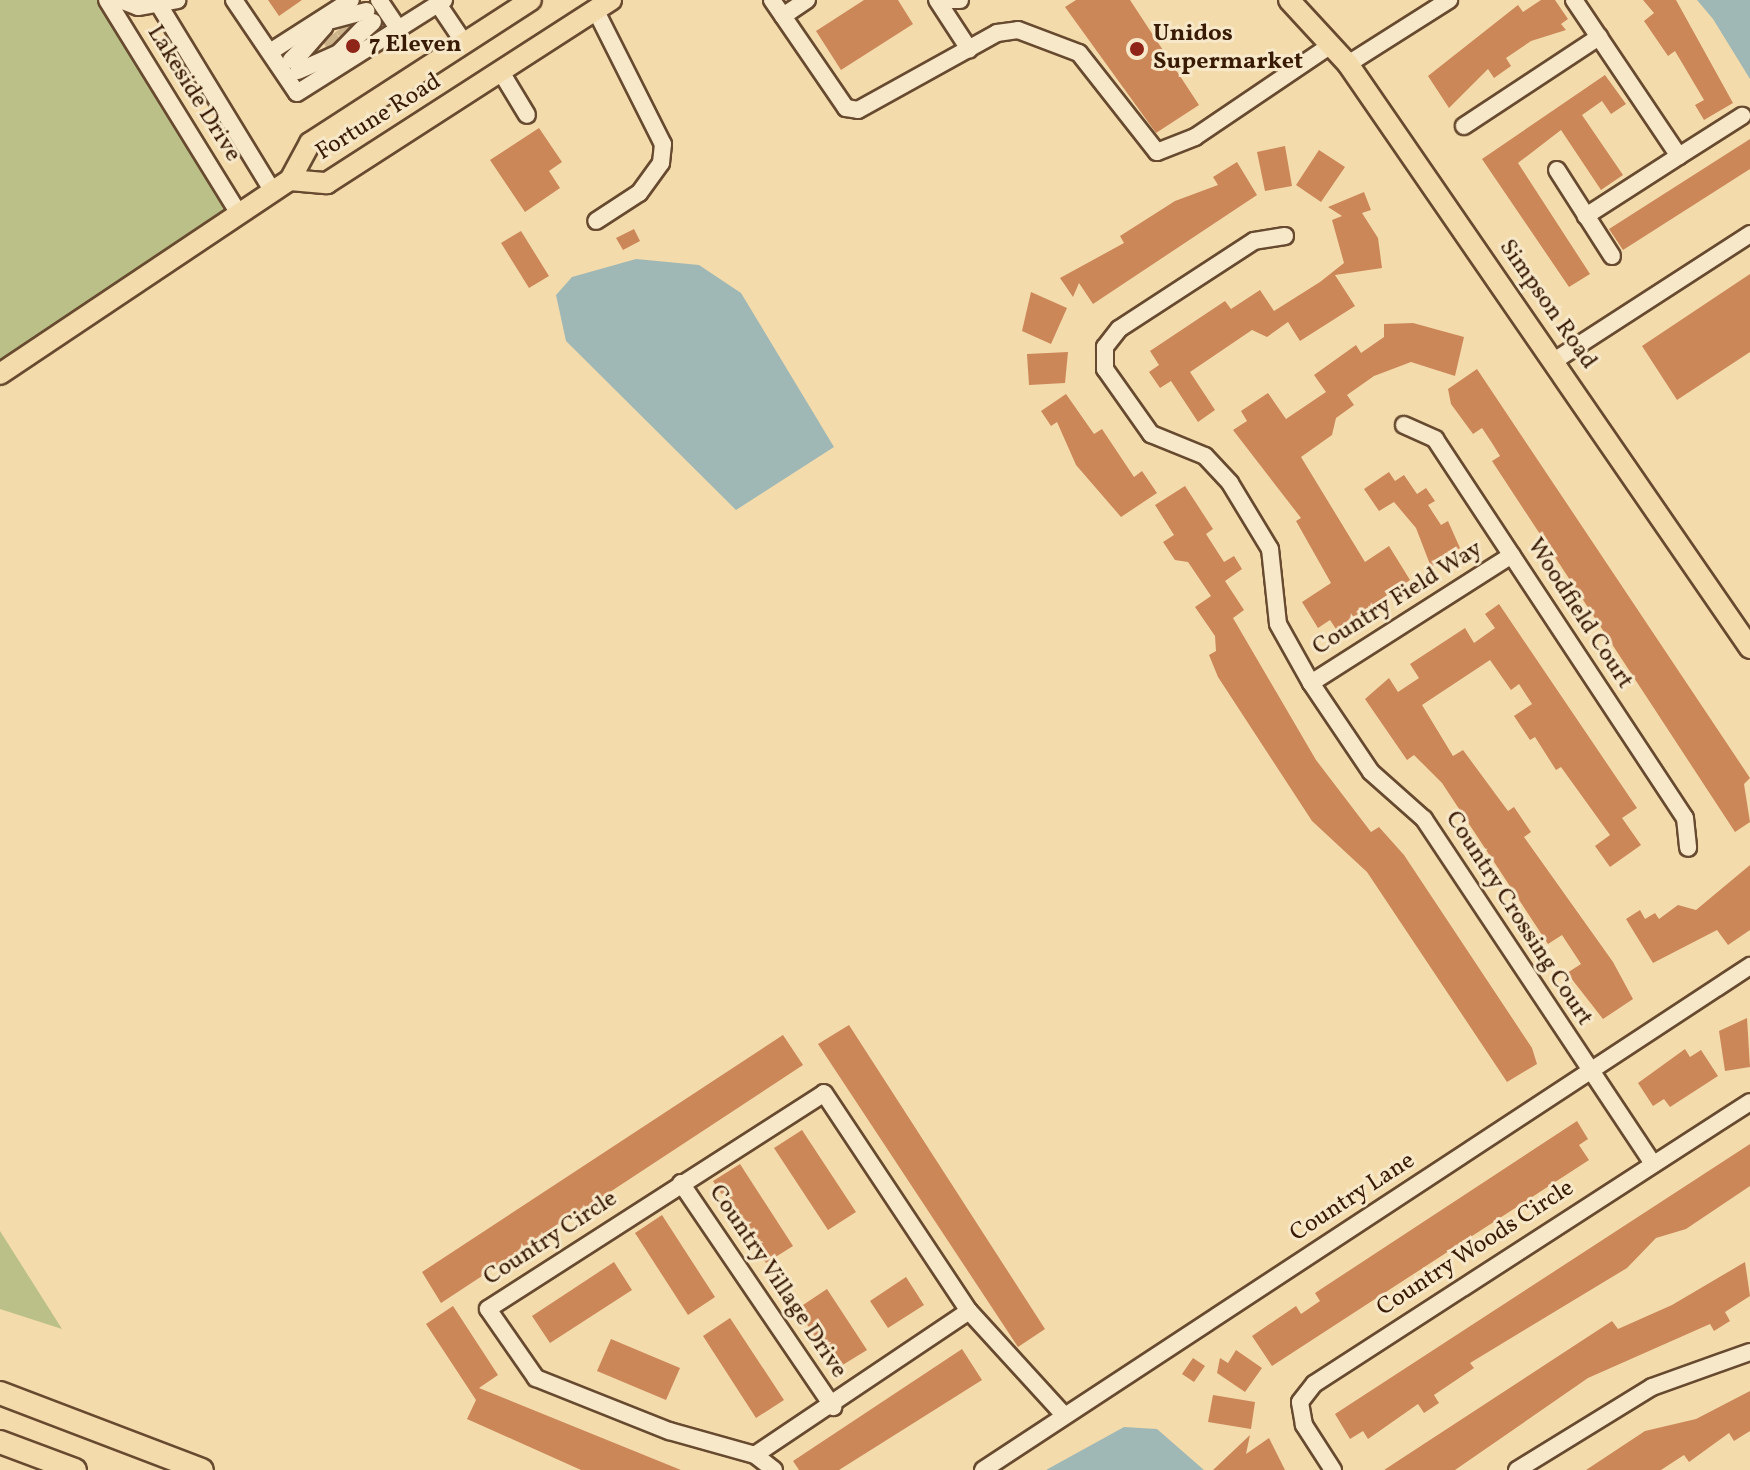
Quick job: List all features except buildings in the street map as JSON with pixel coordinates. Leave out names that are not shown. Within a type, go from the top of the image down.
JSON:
[{"type":"highway","points":[[0,1393],[202,1470]]},
{"type":"highway","points":[[0,1442],[75,1470]]},
{"type":"main road","name":"Fortune Road","points":[[0,374],[281,185],[310,143],[531,0]]},
{"type":"main road","name":"Simpson Road","points":[[1289,0],[1348,64],[1750,648]]},
{"type":"main road","name":"Fortune Road","points":[[281,185],[327,183],[604,5]]},
{"type":"street","name":"Lakeside Drive","points":[[107,0],[238,212]]},
{"type":"street","points":[[120,0],[158,3],[177,0]]},
{"type":"street","points":[[234,0],[297,93],[332,41],[351,0]]},
{"type":"street","points":[[379,0],[398,28]]},
{"type":"street","points":[[772,0],[846,108],[858,110],[969,49],[1018,30],[1065,43],[1157,152],[1195,137],[1331,45]]},
{"type":"street","points":[[783,16],[807,0]]},
{"type":"street","points":[[937,0],[969,49]]},
{"type":"street","points":[[937,0],[960,0]]},
{"type":"street","points":[[1348,64],[1449,0]]},
{"type":"street","points":[[1574,0],[1679,156]]},
{"type":"street","points":[[270,52],[398,28],[441,2],[465,44]]},
{"type":"street","name":"Lakeside Drive","points":[[158,3],[281,185]]},
{"type":"street","points":[[596,221],[639,193],[661,163],[663,144],[604,5]]},
{"type":"street","points":[[1464,126],[1599,37]]},
{"type":"street","points":[[501,72],[527,115]]},
{"type":"street","points":[[1586,216],[1742,116]]},
{"type":"street","points":[[1557,170],[1612,256]]},
{"type":"street","points":[[1554,361],[1750,234]]},
{"type":"street","name":"Country Crossing Court","points":[[1285,236],[1254,241],[1119,329],[1103,356],[1140,424],[1163,442],[1205,456],[1230,483],[1270,549],[1278,624],[1311,683],[1371,772],[1424,819],[1652,1162]]},
{"type":"street","name":"Woodfield Court","points":[[1404,425],[1435,439],[1685,818],[1688,848]]},
{"type":"street","name":"Country Field Way","points":[[1311,683],[1512,555]]},
{"type":"street","name":"Country Lane","points":[[983,1470],[1750,966]]},
{"type":"street","name":"Country Circle","points":[[755,1455],[669,1431],[536,1378],[488,1309],[824,1093],[969,1311],[1064,1415]]},
{"type":"street","name":"Country Woods Circle","points":[[1333,1470],[1304,1425],[1300,1402],[1314,1384],[1652,1162],[1750,1102]]},
{"type":"street","name":"Country Village Drive","points":[[681,1183],[833,1407]]},
{"type":"street","points":[[774,1470],[755,1455],[833,1407],[969,1311]]},
{"type":"street","points":[[1517,1470],[1652,1387],[1750,1352]]},
{"type":"green space","points":[[0,0],[99,0],[232,217],[0,368]]},
{"type":"green space","points":[[0,1231],[62,1329],[0,1309]]},
{"type":"water","points":[[1697,0],[1750,0],[1750,79],[1713,19]]},
{"type":"water","points":[[636,259],[699,265],[741,293],[834,447],[736,510],[566,341],[556,295],[572,277]]},
{"type":"water","points":[[1124,1427],[1157,1429],[1204,1470],[1046,1470]]},
{"type":"tunnel","points":[[342,27],[350,37]]},
{"type":"tunnel","points":[[329,36],[335,47]]},
{"type":"place","name":"7 Eleven","points":[[353,46]]},
{"type":"place","name":"Unidos Supermarket","points":[[1137,49]]}]
